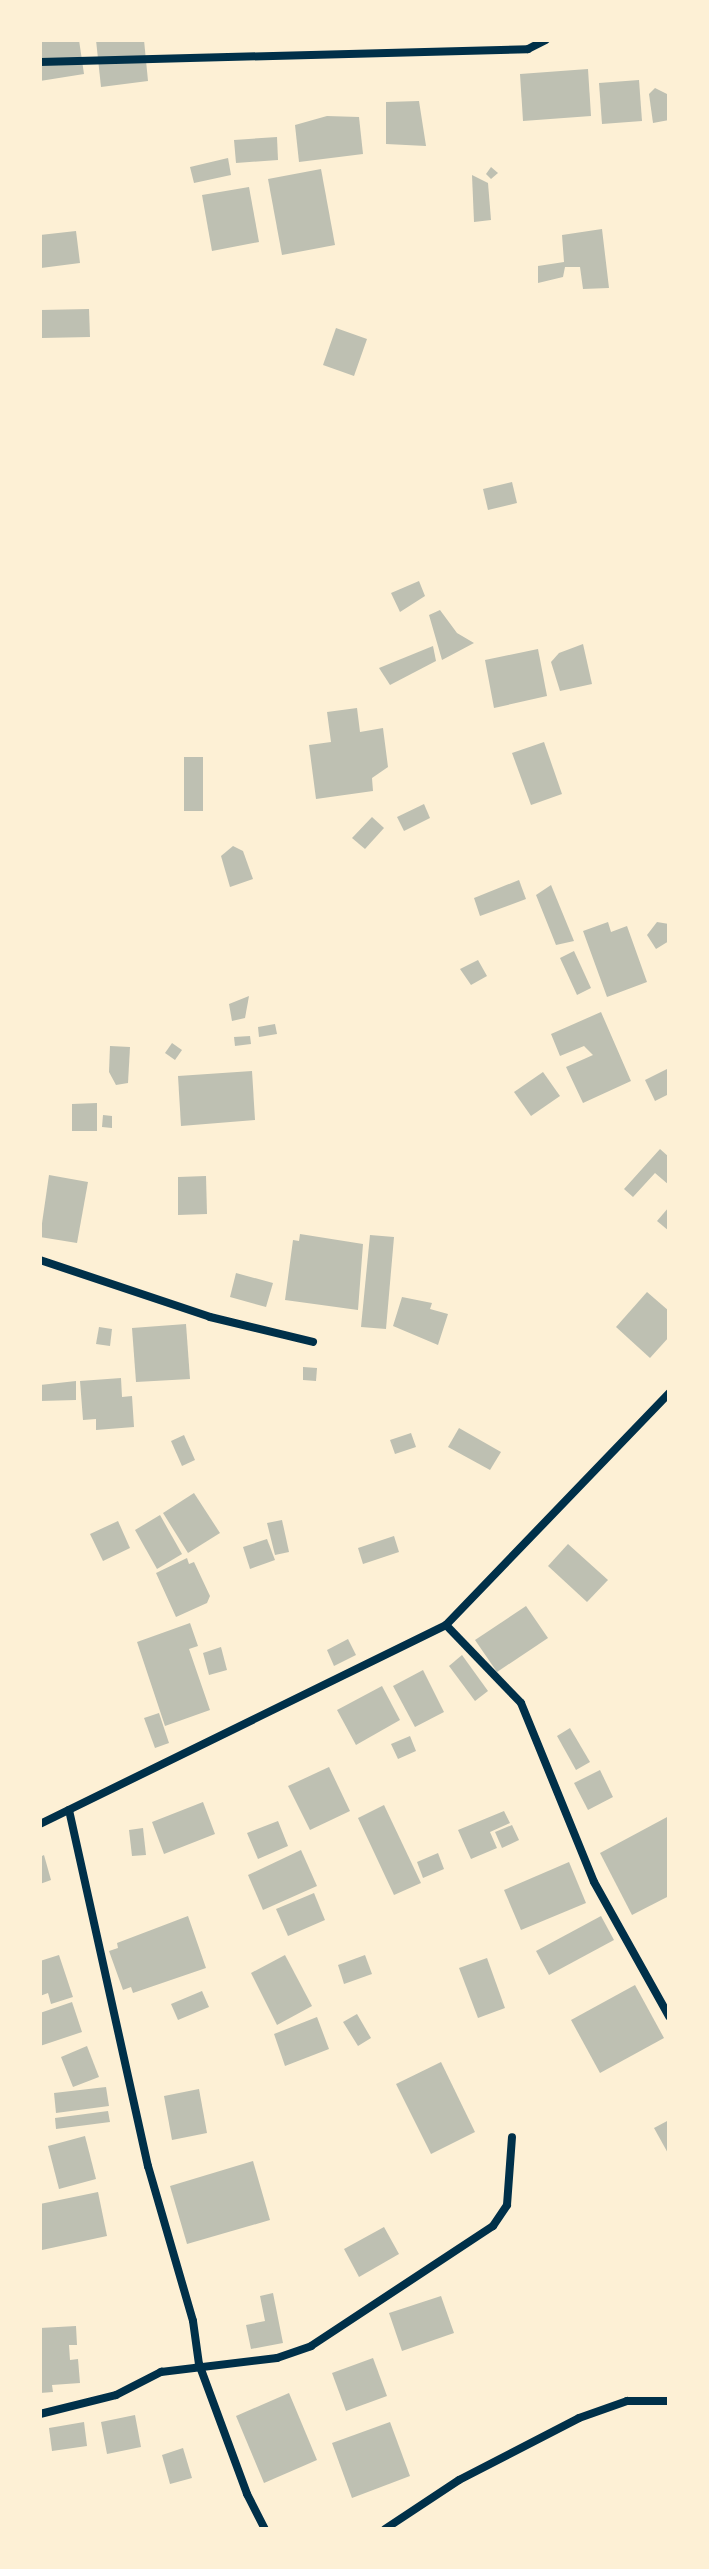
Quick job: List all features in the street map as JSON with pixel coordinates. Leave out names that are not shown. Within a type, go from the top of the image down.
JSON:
[{"type":"street","points":[[40,62],[528,49],[544,40]]},
{"type":"street","points":[[40,1260],[210,1317],[313,1342]]},
{"type":"street","points":[[40,1824],[446,1625],[669,1393]]},
{"type":"street","points":[[446,1625],[521,1703],[594,1882],[669,2016]]},
{"type":"street","points":[[69,1810],[148,2166],[193,2321],[199,2364],[247,2494],[265,2529]]},
{"type":"street","points":[[40,2414],[116,2395],[161,2372],[199,2364],[296,2354],[481,2237],[507,2205],[512,2137]]},
{"type":"street","points":[[385,2529],[459,2480],[579,2418],[627,2401],[669,2401]]},
{"type":"building","points":[[40,40],[79,40],[84,74],[40,81]]},
{"type":"building","points":[[96,40],[144,40],[148,81],[101,87]]},
{"type":"building","points":[[588,69],[591,116],[523,121],[520,74]]},
{"type":"building","points":[[639,80],[642,121],[602,124],[599,83]]},
{"type":"building","points":[[655,88],[669,95],[669,120],[653,123],[649,94]]},
{"type":"building","points":[[419,101],[426,146],[386,144],[386,102]]},
{"type":"building","points":[[327,116],[359,117],[363,154],[299,162],[295,125]]},
{"type":"building","points":[[277,137],[278,160],[236,163],[234,140]]},
{"type":"building","points":[[228,158],[231,175],[194,183],[190,167]]},
{"type":"building","points":[[491,167],[498,173],[491,179],[486,174]]},
{"type":"building","points":[[321,169],[335,245],[282,255],[268,179]]},
{"type":"building","points":[[472,175],[488,183],[491,220],[474,222]]},
{"type":"building","points":[[249,187],[259,242],[212,251],[202,195]]},
{"type":"building","points":[[602,229],[609,288],[583,289],[580,267],[565,267],[563,277],[538,283],[538,266],[564,262],[562,235]]},
{"type":"building","points":[[76,231],[80,263],[41,268],[40,235]]},
{"type":"building","points":[[89,309],[90,337],[42,338],[41,310]]},
{"type":"building","points":[[336,328],[367,339],[354,376],[323,365]]},
{"type":"building","points":[[512,482],[517,503],[488,510],[483,489]]},
{"type":"building","points":[[419,581],[425,596],[400,612],[391,593]]},
{"type":"building","points":[[440,610],[457,633],[474,643],[442,660],[429,615]]},
{"type":"building","points":[[583,644],[592,684],[560,691],[551,662],[559,653]]},
{"type":"building","points":[[433,646],[436,661],[390,685],[379,668]]},
{"type":"building","points":[[538,649],[547,696],[494,708],[485,660]]},
{"type":"building","points":[[357,708],[360,732],[383,728],[388,767],[372,778],[373,791],[316,799],[309,745],[331,742],[327,712]]},
{"type":"building","points":[[544,742],[562,794],[531,805],[512,753]]},
{"type":"building","points":[[184,757],[203,757],[203,811],[184,811]]},
{"type":"building","points":[[424,804],[430,818],[404,831],[397,817]]},
{"type":"building","points":[[372,817],[384,828],[365,849],[352,838]]},
{"type":"building","points":[[233,846],[243,851],[253,879],[230,887],[221,856]]},
{"type":"building","points":[[519,880],[526,899],[480,916],[474,898]]},
{"type":"building","points":[[551,885],[574,941],[556,945],[536,895]]},
{"type":"building","points":[[608,922],[611,932],[627,926],[647,982],[607,997],[583,931]]},
{"type":"building","points":[[657,922],[669,924],[669,941],[656,949],[647,935]]},
{"type":"building","points":[[574,951],[591,988],[577,995],[560,958]]},
{"type":"building","points":[[478,960],[487,976],[471,985],[460,969]]},
{"type":"building","points":[[249,996],[245,1018],[232,1021],[229,1004]]},
{"type":"building","points":[[601,1012],[631,1081],[583,1103],[566,1067],[593,1055],[584,1046],[560,1056],[551,1034]]},
{"type":"building","points":[[275,1024],[277,1034],[259,1037],[258,1027]]},
{"type":"building","points":[[250,1036],[251,1044],[235,1046],[234,1037]]},
{"type":"building","points":[[172,1043],[182,1050],[175,1060],[165,1053]]},
{"type":"building","points":[[110,1046],[130,1047],[128,1083],[116,1085],[109,1072]]},
{"type":"building","points":[[669,1068],[669,1094],[655,1101],[645,1080]]},
{"type":"building","points":[[252,1071],[255,1120],[181,1126],[178,1076]]},
{"type":"building","points":[[543,1072],[560,1096],[531,1116],[514,1092]]},
{"type":"building","points":[[97,1103],[97,1131],[72,1131],[72,1104]]},
{"type":"building","points":[[103,1115],[112,1116],[112,1128],[102,1127]]},
{"type":"building","points":[[660,1149],[669,1157],[669,1185],[655,1173],[633,1197],[624,1189]]},
{"type":"building","points":[[49,1175],[88,1182],[77,1243],[40,1237]]},
{"type":"building","points":[[206,1176],[207,1214],[178,1215],[178,1177]]},
{"type":"building","points":[[669,1207],[669,1231],[657,1221]]},
{"type":"building","points":[[300,1234],[363,1244],[358,1310],[285,1300],[293,1240],[299,1241]]},
{"type":"building","points":[[370,1235],[394,1237],[386,1329],[361,1327]]},
{"type":"building","points":[[236,1273],[273,1283],[266,1307],[230,1297]]},
{"type":"building","points":[[647,1292],[669,1311],[669,1337],[650,1358],[616,1327]]},
{"type":"building","points":[[402,1297],[432,1303],[430,1309],[448,1314],[438,1345],[393,1326]]},
{"type":"building","points":[[186,1324],[190,1379],[136,1382],[132,1328]]},
{"type":"building","points":[[99,1327],[112,1329],[110,1346],[96,1344]]},
{"type":"building","points":[[303,1367],[317,1368],[316,1381],[303,1380]]},
{"type":"building","points":[[121,1378],[122,1397],[132,1396],[134,1427],[96,1430],[96,1419],[83,1420],[80,1381]]},
{"type":"building","points":[[76,1381],[76,1400],[40,1401],[40,1385]]},
{"type":"building","points":[[459,1428],[501,1452],[490,1470],[448,1447]]},
{"type":"building","points":[[411,1433],[416,1447],[395,1454],[390,1440]]},
{"type":"building","points":[[184,1435],[195,1460],[182,1466],[171,1441]]},
{"type":"building","points":[[194,1493],[220,1533],[188,1553],[163,1513]]},
{"type":"building","points":[[160,1515],[182,1554],[157,1569],[135,1530]]},
{"type":"building","points":[[282,1520],[289,1552],[275,1555],[267,1523]]},
{"type":"building","points":[[118,1521],[130,1548],[103,1561],[90,1534]]},
{"type":"building","points":[[394,1536],[399,1552],[363,1564],[358,1548]]},
{"type":"building","points":[[267,1539],[275,1560],[250,1569],[243,1547]]},
{"type":"building","points":[[568,1544],[608,1580],[587,1602],[548,1566]]},
{"type":"building","points":[[187,1558],[189,1564],[194,1562],[210,1596],[207,1603],[176,1617],[156,1573]]},
{"type":"building","points":[[526,1606],[548,1638],[497,1672],[475,1640]]},
{"type":"building","points":[[190,1623],[198,1646],[189,1649],[210,1710],[165,1726],[137,1642]]},
{"type":"building","points":[[348,1639],[356,1655],[334,1666],[327,1650]]},
{"type":"building","points":[[221,1647],[227,1670],[209,1675],[203,1653]]},
{"type":"building","points":[[462,1655],[488,1691],[475,1701],[449,1666]]},
{"type":"building","points":[[423,1670],[444,1712],[415,1727],[393,1686]]},
{"type":"building","points":[[382,1686],[400,1720],[356,1745],[337,1710]]},
{"type":"building","points":[[159,1713],[169,1743],[155,1748],[144,1718]]},
{"type":"building","points":[[570,1728],[590,1762],[576,1770],[557,1736]]},
{"type":"building","points":[[410,1736],[416,1751],[398,1759],[391,1744]]},
{"type":"building","points":[[329,1767],[350,1811],[310,1830],[288,1786]]},
{"type":"building","points":[[600,1770],[613,1797],[588,1810],[574,1783]]},
{"type":"building","points":[[203,1802],[215,1834],[164,1854],[152,1822]]},
{"type":"building","points":[[384,1805],[421,1883],[394,1895],[358,1818]]},
{"type":"building","points":[[504,1811],[510,1823],[490,1832],[497,1848],[471,1859],[458,1830]]},
{"type":"building","points":[[669,1816],[669,1896],[632,1915],[600,1853]]},
{"type":"building","points":[[278,1821],[288,1846],[258,1859],[247,1833]]},
{"type":"building","points":[[512,1825],[519,1840],[502,1848],[495,1832]]},
{"type":"building","points":[[143,1828],[146,1855],[132,1856],[129,1830]]},
{"type":"building","points":[[301,1850],[317,1886],[263,1910],[248,1875]]},
{"type":"building","points":[[438,1853],[444,1869],[423,1878],[417,1862]]},
{"type":"building","points":[[44,1855],[51,1880],[40,1884],[40,1857]]},
{"type":"building","points":[[569,1862],[586,1903],[521,1930],[504,1890]]},
{"type":"building","points":[[314,1893],[325,1920],[288,1936],[276,1909]]},
{"type":"building","points":[[188,1916],[206,1968],[133,1993],[131,1987],[123,1990],[109,1951],[118,1948],[117,1943]]},
{"type":"building","points":[[601,1916],[614,1940],[549,1975],[536,1951]]},
{"type":"building","points":[[59,1955],[73,1997],[51,2004],[48,1993],[40,1996],[40,1961]]},
{"type":"building","points":[[285,1955],[312,2006],[277,2025],[251,1973]]},
{"type":"building","points":[[365,1955],[372,1974],[344,1984],[338,1965]]},
{"type":"building","points":[[487,1958],[505,2008],[478,2018],[459,1968]]},
{"type":"building","points":[[635,1985],[664,2038],[600,2073],[571,2020]]},
{"type":"building","points":[[202,1991],[209,2007],[178,2020],[171,2004]]},
{"type":"building","points":[[72,2002],[82,2032],[40,2046],[40,2013]]},
{"type":"building","points":[[357,2014],[371,2038],[358,2046],[343,2022]]},
{"type":"building","points":[[317,2017],[329,2049],[285,2066],[274,2034]]},
{"type":"building","points":[[87,2046],[99,2077],[73,2087],[61,2057]]},
{"type":"building","points":[[441,2062],[475,2132],[431,2154],[396,2084]]},
{"type":"building","points":[[106,2087],[109,2106],[56,2113],[54,2093]]},
{"type":"building","points":[[199,2089],[207,2133],[172,2140],[164,2096]]},
{"type":"building","points":[[108,2111],[110,2122],[56,2129],[55,2118]]},
{"type":"building","points":[[669,2120],[669,2155],[654,2128]]},
{"type":"building","points":[[85,2136],[96,2179],[59,2189],[48,2146]]},
{"type":"building","points":[[253,2161],[270,2220],[187,2244],[170,2186]]},
{"type":"building","points":[[98,2192],[107,2236],[42,2250],[40,2204]]},
{"type":"building","points":[[384,2227],[399,2254],[359,2277],[344,2249]]},
{"type":"building","points":[[273,2293],[283,2343],[251,2349],[246,2325],[265,2321],[260,2296]]},
{"type":"building","points":[[441,2296],[454,2333],[402,2351],[389,2313]]},
{"type":"building","points":[[76,2326],[77,2345],[69,2345],[70,2360],[78,2359],[80,2383],[52,2385],[53,2392],[40,2393],[40,2328]]},
{"type":"building","points":[[373,2358],[387,2396],[346,2411],[332,2373]]},
{"type":"building","points":[[289,2393],[317,2460],[264,2483],[236,2416]]},
{"type":"building","points":[[135,2415],[141,2447],[107,2454],[101,2422]]},
{"type":"building","points":[[84,2422],[87,2446],[52,2451],[49,2428]]},
{"type":"building","points":[[390,2422],[410,2476],[352,2498],[332,2443]]},
{"type":"building","points":[[183,2448],[192,2478],[170,2484],[162,2455]]}]
